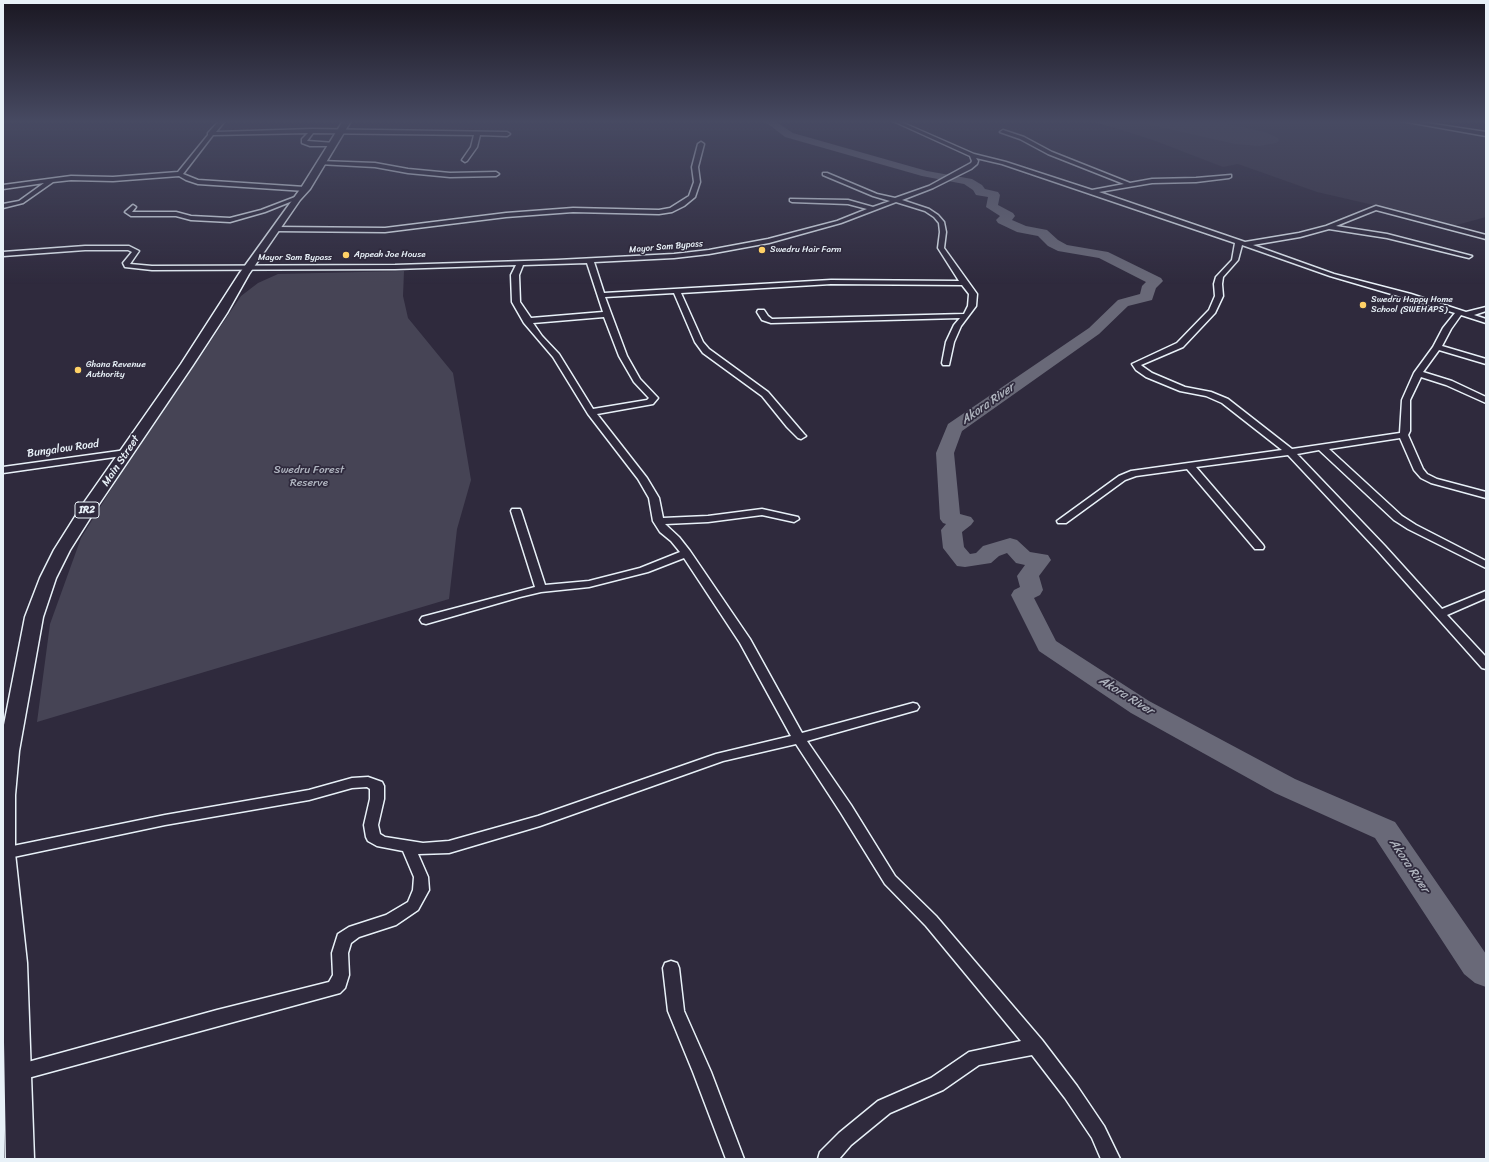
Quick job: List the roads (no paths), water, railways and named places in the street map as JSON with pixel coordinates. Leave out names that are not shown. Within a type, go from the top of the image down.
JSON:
[{"type":"main road","name":"Main Street","points":[[9,965],[4,853],[4,795],[9,751],[34,617],[48,578],[62,550],[91,504],[217,319],[244,274],[301,194],[313,175]]},
{"type":"main road","name":"IR2","points":[[9,965],[18,1073],[20,1159]]},
{"type":"street","points":[[3,187],[53,180],[83,178],[113,179],[164,175]]},
{"type":"street","points":[[182,175],[198,182],[301,194]]},
{"type":"street","points":[[276,229],[385,230],[506,214],[580,210],[659,212],[672,210],[682,205],[692,197],[697,182],[696,175]]},
{"type":"street","points":[[829,175],[862,190],[927,210],[942,223],[943,232],[941,248],[973,294],[972,306],[958,325],[953,336],[946,364]]},
{"type":"street","name":"Mayor Sam Bypass","points":[[3,254],[120,247],[134,249],[136,251],[126,263],[127,266],[132,267],[395,267],[521,264],[674,256],[740,246],[797,234],[839,222],[896,201],[956,175]]},
{"type":"street","points":[[1039,175],[1242,243],[1332,275],[1464,313],[1486,321]]},
{"type":"street","points":[[1106,175],[1130,185]]},
{"type":"street","points":[[1090,193],[1152,181],[1196,180],[1229,176]]},
{"type":"street","points":[[3,206],[21,202],[53,180]]},
{"type":"street","points":[[133,207],[128,212],[131,214],[176,214],[191,218],[230,220],[263,211],[301,194]]},
{"type":"street","points":[[792,200],[848,202],[872,209]]},
{"type":"street","points":[[1242,243],[1300,235],[1328,227],[1376,208],[1486,237]]},
{"type":"street","points":[[1328,227],[1360,230],[1469,256]]},
{"type":"street","points":[[1242,243],[1235,260],[1220,277],[1218,284],[1218,296],[1212,311],[1180,344],[1136,364],[1139,368],[1154,377],[1183,389],[1208,394],[1224,401],[1290,452],[1381,548],[1486,665]]},
{"type":"street","points":[[590,261],[607,314],[630,369],[654,398],[650,402],[591,412]]},
{"type":"street","points":[[521,264],[515,275],[516,302],[527,321],[556,356],[591,412],[642,478],[654,498],[658,521],[664,530],[675,539],[686,553],[746,642],[799,739],[846,809],[890,880],[931,921],[1036,1046],[1071,1092],[1090,1121],[1111,1159]]},
{"type":"street","points":[[600,295],[831,282],[964,283]]},
{"type":"street","points":[[677,291],[699,342],[706,351],[765,394],[801,436]]},
{"type":"street","points":[[1486,309],[1464,313],[1447,328],[1437,347],[1418,373],[1406,400],[1405,431],[1403,435],[1419,470],[1424,476],[1434,481],[1486,495]]},
{"type":"street","points":[[761,312],[765,318],[771,320],[966,316]]},
{"type":"street","points":[[527,321],[607,314]]},
{"type":"street","points":[[1437,347],[1486,362]]},
{"type":"street","points":[[1418,373],[1449,383],[1486,400]]},
{"type":"street","points":[[1062,521],[1122,478],[1134,473],[1403,435]]},
{"type":"street","points":[[1321,447],[1398,518],[1412,527],[1486,565]]},
{"type":"street","name":"Bungalow Road","points":[[3,470],[126,453]]},
{"type":"street","points":[[1189,465],[1259,547]]},
{"type":"street","points":[[516,511],[541,588]]},
{"type":"street","points":[[658,521],[708,519],[762,512],[794,518]]},
{"type":"street","points":[[426,620],[541,588],[589,584],[644,570],[686,553]]},
{"type":"street","points":[[1440,614],[1486,594]]},
{"type":"street","points":[[4,853],[165,820],[309,795],[352,783],[368,782],[377,786],[377,799],[371,825],[373,837],[382,842],[423,849],[449,847],[540,821],[721,757],[799,739],[913,707]]},
{"type":"street","points":[[18,1073],[217,1018],[334,988],[339,983],[341,975],[340,953],[344,939],[354,932],[391,920],[413,906],[422,890],[421,877],[408,847]]},
{"type":"street","points":[[671,968],[676,1011],[702,1072],[735,1159]]},
{"type":"street","points":[[826,1159],[845,1139],[884,1107],[937,1084],[975,1058],[1036,1046]]},
{"type":"waterway","name":"Akora River","points":[[933,175],[968,181],[978,188],[980,192],[994,195],[992,207],[1009,216],[1002,220],[1022,229],[1042,233],[1053,243],[1063,248],[1103,255],[1156,281],[1149,286],[1147,297],[1123,303],[1094,331],[954,428],[945,453],[950,519],[964,521],[951,530],[954,548],[965,561],[983,558],[991,551],[1010,544],[1024,558],[1040,560],[1028,576],[1032,590],[1022,595],[1047,646],[1140,707],[1285,786],[1385,830],[1475,964],[1486,973]]},
{"type":"place","name":"Swedru Hair Farm","points":[[762,250]]},
{"type":"place","name":"Appeah Joe House","points":[[346,255]]},
{"type":"place","name":"Swedru Happy Home School (SWEHAPS)","points":[[1363,305]]},
{"type":"place","name":"Ghana Revenue Authority","points":[[78,370]]},
{"type":"park label","name":"Swedru Forest Reserve","points":[[309,476]]}]
